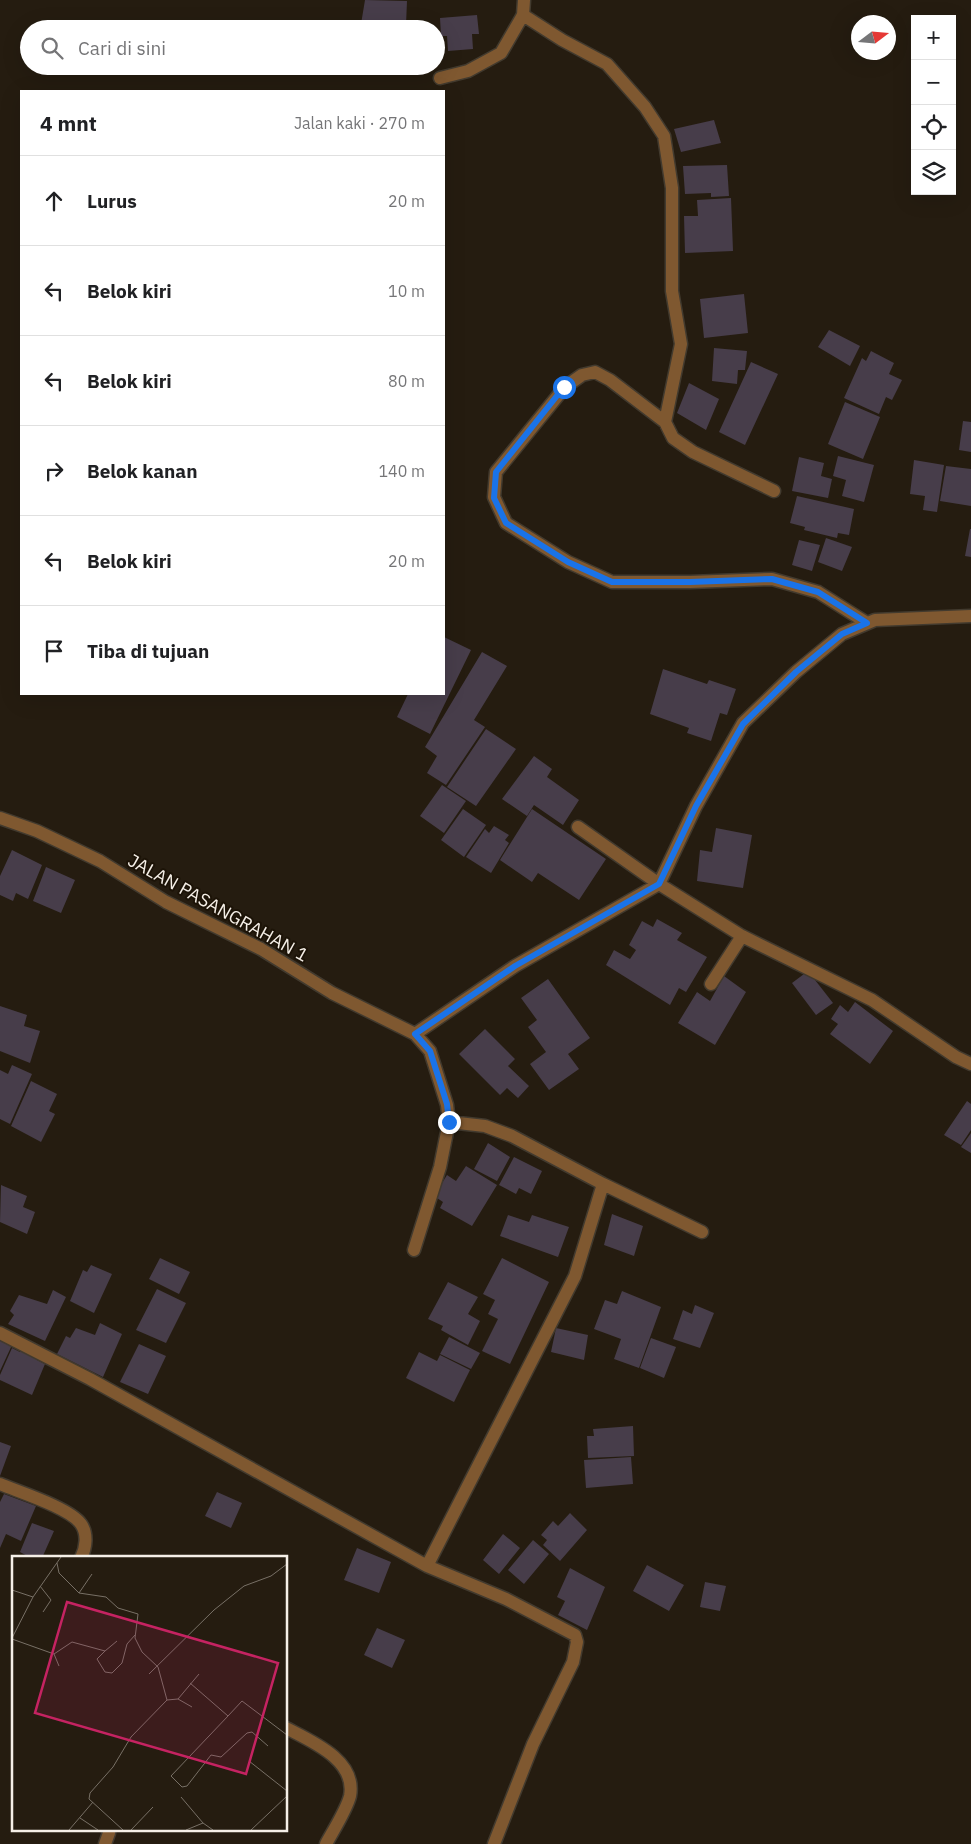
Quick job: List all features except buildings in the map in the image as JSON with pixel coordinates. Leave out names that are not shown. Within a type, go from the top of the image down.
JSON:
[{"type":"street","points":[[440,78],[468,71],[501,53],[523,15],[524,0]]},
{"type":"street","points":[[523,15],[562,40],[608,64],[645,108],[664,136],[672,188],[672,291],[681,344],[665,422]]},
{"type":"street","points":[[774,491],[692,452],[673,438],[665,422],[610,380],[595,372],[582,375],[564,387],[496,472],[494,498],[506,523],[568,562],[612,582],[772,579],[818,592],[867,623]]},
{"type":"street","points":[[414,1250],[440,1167],[449,1122],[447,1104],[430,1051],[415,1034],[515,966],[659,884],[696,806],[743,724],[796,672],[842,634],[875,620],[971,616]]},
{"type":"street","name":"JALAN PASANGRAHAN 1","points":[[0,818],[37,831],[100,861],[166,902],[261,949],[332,993],[415,1034]]},
{"type":"street","points":[[578,826],[659,884],[742,936],[872,1000],[956,1057],[971,1064]]},
{"type":"street","points":[[711,984],[742,936]]},
{"type":"street","points":[[449,1122],[485,1126],[512,1136],[603,1184],[702,1232]]},
{"type":"street","points":[[426,1566],[575,1276],[603,1184]]},
{"type":"street","points":[[0,1333],[90,1380],[426,1566],[506,1599],[575,1634],[577,1642],[573,1662],[533,1744],[494,1844]]},
{"type":"street","points":[[0,1484],[68,1513],[81,1524],[86,1536],[81,1556]]},
{"type":"street","points":[[288,1729],[336,1756],[348,1778],[350,1796],[326,1844]]},
{"type":"route","points":[[449,1122],[443,1088],[430,1051],[415,1034],[465,1002],[515,966],[659,884],[696,806],[743,724],[796,672],[842,634],[867,623],[818,592],[772,579],[612,582],[568,562],[528,539],[506,523],[494,498],[496,472],[564,387]]}]
